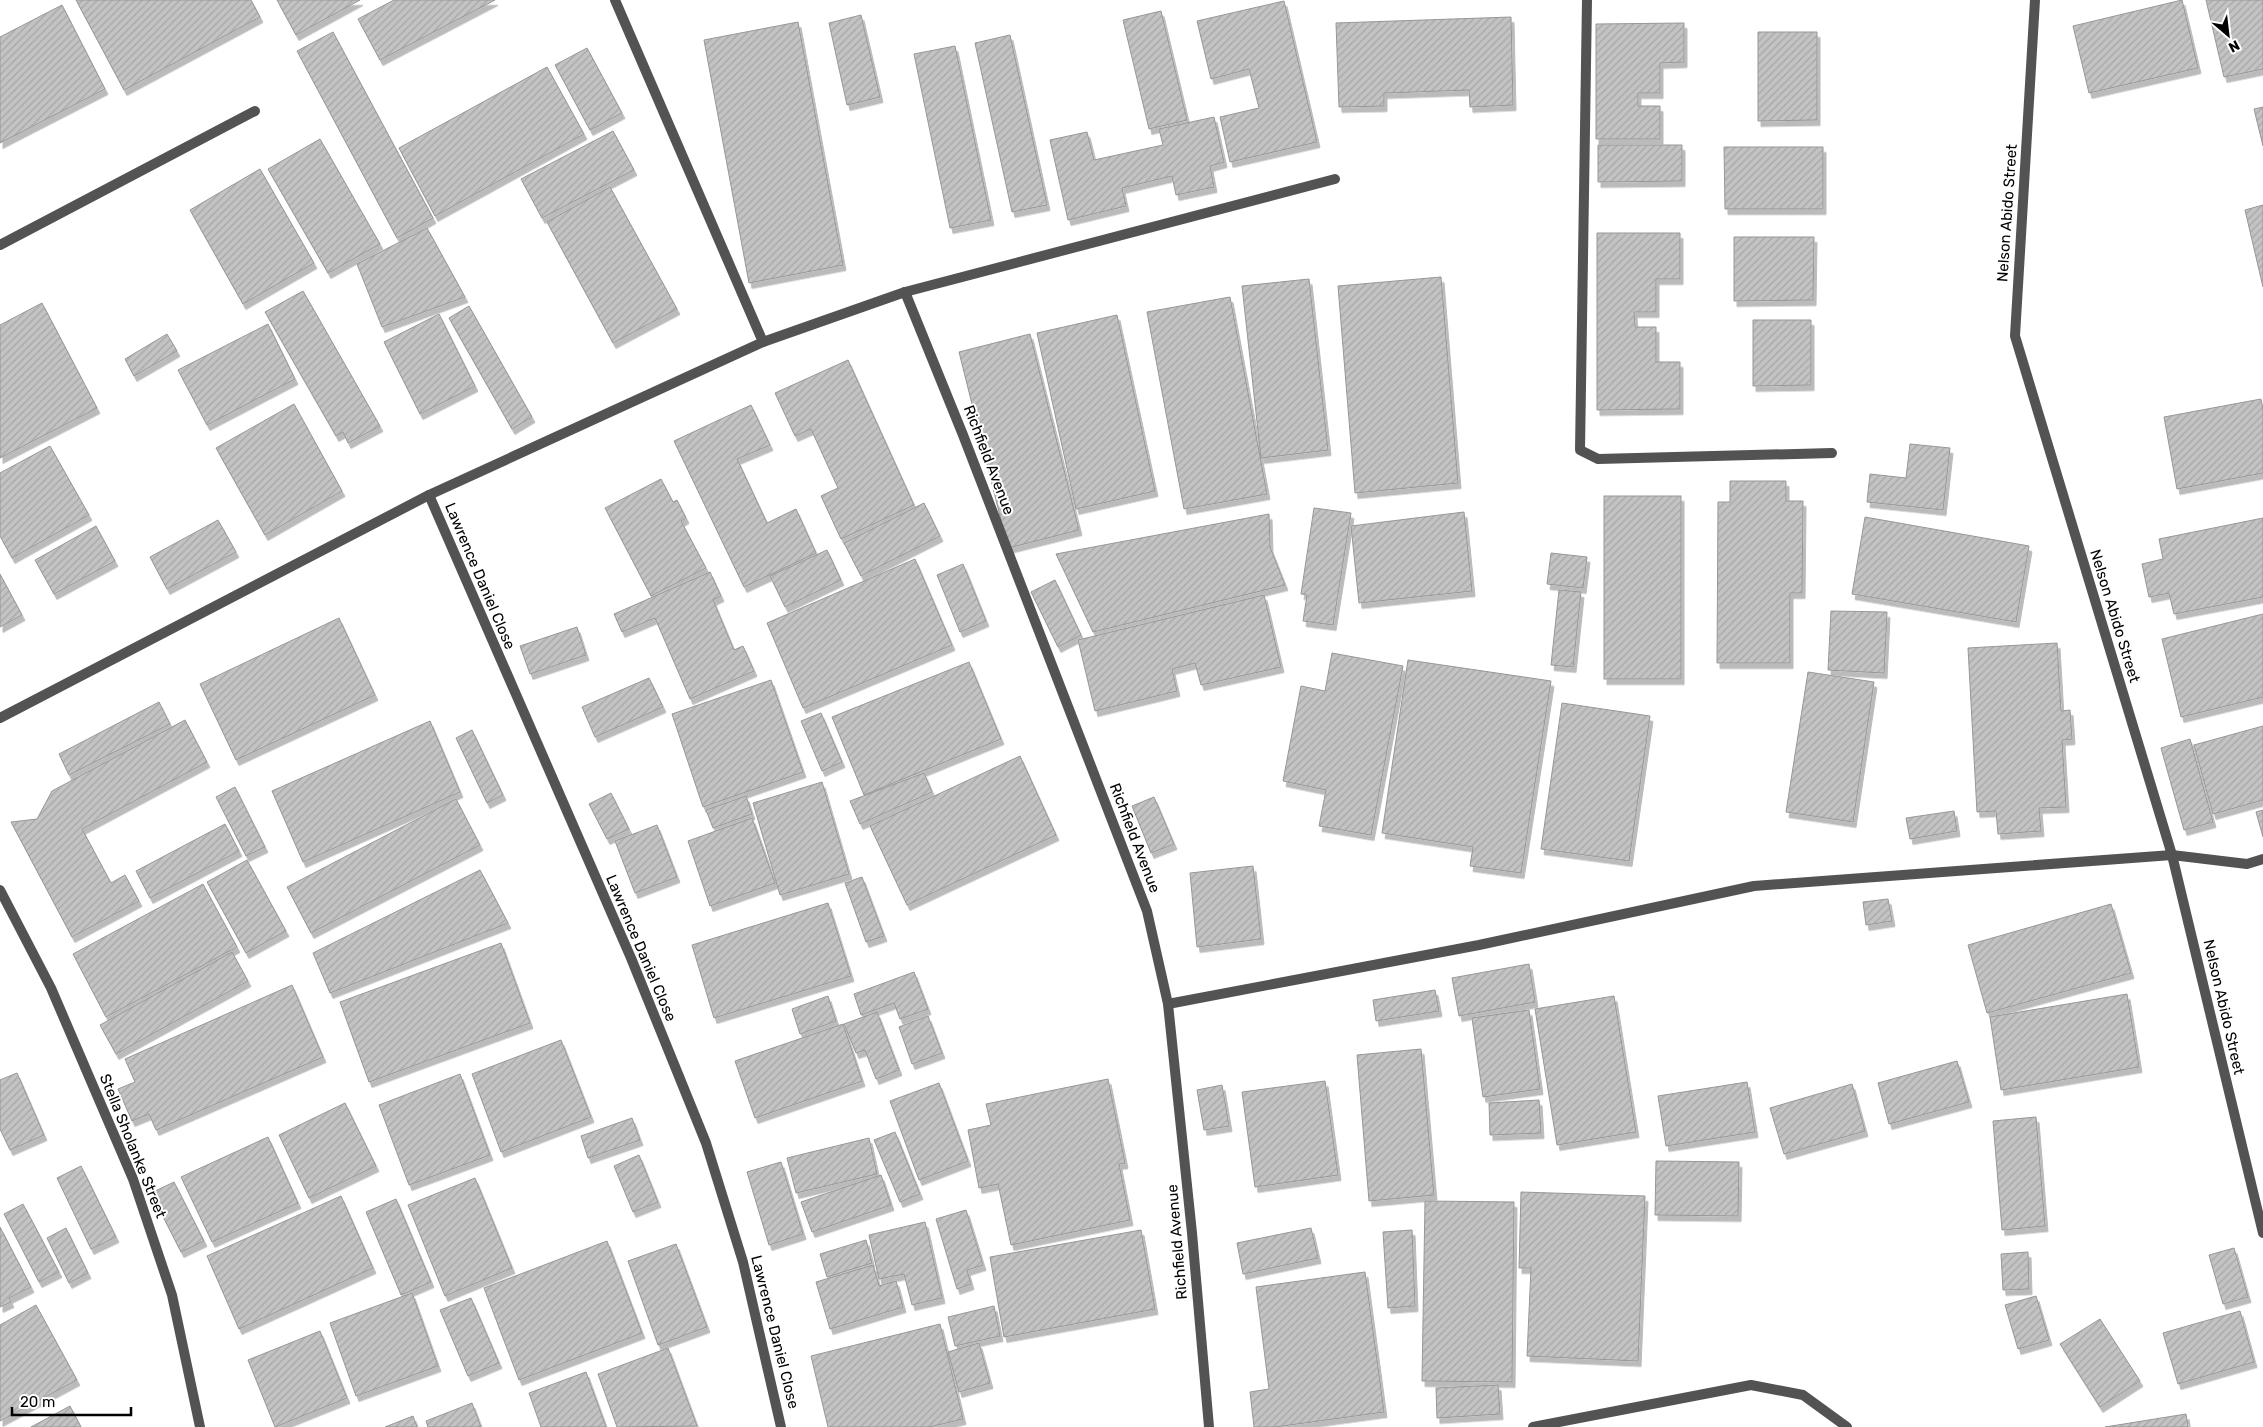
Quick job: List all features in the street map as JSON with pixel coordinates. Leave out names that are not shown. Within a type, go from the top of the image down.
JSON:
[{"type":"street","points":[[616,0],[763,342]]},
{"type":"street","points":[[1588,0],[1580,450],[1598,459],[1832,453]]},
{"type":"street","name":"Nelson Abido Street","points":[[2036,0],[2015,336],[2172,855],[2263,1233]]},
{"type":"street","points":[[0,245],[255,111]]},
{"type":"street","points":[[0,718],[429,496],[763,342],[905,292],[1335,179]]},
{"type":"street","name":"Richfield Avenue","points":[[905,292],[963,435],[1147,910],[1168,1004],[1192,1233],[1209,1427]]},
{"type":"street","name":"Lawrence Daniel Close","points":[[429,496],[631,958],[706,1143],[743,1262],[781,1427]]},
{"type":"street","points":[[1168,1004],[1479,946],[1754,886],[2172,855],[2247,864],[2263,859]]},
{"type":"street","name":"Stella Sholanke Street","points":[[0,890],[51,988],[133,1179],[172,1295],[200,1427]]},
{"type":"street","points":[[1533,1427],[1751,1385],[1803,1394],[1847,1427]]},
{"type":"building","points":[[76,0],[251,0],[260,17],[124,90]]},
{"type":"building","points":[[277,0],[360,0],[296,35]]},
{"type":"building","points":[[394,0],[495,0],[380,60],[358,19]]},
{"type":"building","points":[[2182,0],[2198,68],[2089,93],[2073,26]]},
{"type":"building","points":[[2206,0],[2263,0],[2263,69],[2224,77]]},
{"type":"building","points":[[1284,1],[1317,142],[1230,162],[1220,117],[1259,108],[1249,69],[1211,79],[1197,21]]},
{"type":"building","points":[[62,5],[105,89],[0,143],[0,37]]},
{"type":"building","points":[[1161,11],[1187,120],[1149,129],[1123,20]]},
{"type":"building","points":[[861,15],[880,97],[847,105],[829,23]]},
{"type":"building","points":[[1511,17],[1513,105],[1470,107],[1469,90],[1384,93],[1384,106],[1339,107],[1336,23]]},
{"type":"building","points":[[798,22],[843,265],[749,283],[704,40]]},
{"type":"building","points":[[1684,23],[1684,62],[1660,63],[1660,93],[1638,93],[1638,106],[1660,106],[1660,139],[1596,139],[1596,24]]},
{"type":"building","points":[[333,32],[433,218],[397,238],[297,51]]},
{"type":"building","points":[[1758,32],[1817,32],[1817,120],[1758,121]]},
{"type":"building","points":[[1010,35],[1047,205],[1012,212],[975,43]]},
{"type":"building","points":[[955,46],[991,220],[950,228],[914,54]]},
{"type":"building","points":[[587,48],[622,113],[590,130],[555,65]]},
{"type":"building","points":[[547,67],[584,134],[435,216],[399,148]]},
{"type":"building","points":[[2263,107],[2263,146],[2254,109]]},
{"type":"building","points":[[1214,117],[1224,162],[1210,166],[1214,187],[1176,195],[1172,176],[1122,188],[1126,206],[1068,220],[1050,140],[1087,132],[1094,160],[1163,145],[1159,129]]},
{"type":"building","points":[[613,131],[634,170],[542,218],[521,179]]},
{"type":"building","points":[[320,139],[380,244],[328,273],[268,169]]},
{"type":"building","points":[[1598,145],[1682,145],[1682,181],[1598,182]]},
{"type":"building","points":[[1724,147],[1823,147],[1823,209],[1725,209]]},
{"type":"building","points":[[260,169],[314,263],[243,304],[190,210]]},
{"type":"building","points":[[610,187],[677,309],[613,343],[547,222]]},
{"type":"building","points":[[2263,205],[2263,287],[2245,210]]},
{"type":"building","points":[[427,228],[465,297],[382,327],[357,264]]},
{"type":"building","points":[[1597,233],[1680,233],[1680,279],[1656,279],[1656,312],[1634,312],[1635,327],[1656,327],[1656,362],[1680,362],[1680,409],[1597,410]]},
{"type":"building","points":[[1734,237],[1814,237],[1813,300],[1734,301]]},
{"type":"building","points":[[1441,277],[1458,483],[1355,493],[1338,286]]},
{"type":"building","points":[[1309,279],[1328,450],[1261,458],[1242,286]]},
{"type":"building","points":[[303,291],[380,426],[348,443],[343,432],[336,436],[265,312]]},
{"type":"building","points":[[1230,297],[1267,494],[1184,509],[1147,312]]},
{"type":"building","points":[[42,303],[97,408],[0,458],[0,325]]},
{"type":"building","points":[[469,306],[532,417],[512,429],[449,318]]},
{"type":"building","points":[[439,314],[475,386],[420,414],[384,342]]},
{"type":"building","points":[[1117,315],[1155,491],[1076,509],[1037,333]]},
{"type":"building","points":[[1753,320],[1811,320],[1811,385],[1753,386]]},
{"type":"building","points":[[268,324],[295,379],[207,425],[178,370]]},
{"type":"building","points":[[167,334],[177,351],[134,376],[125,359]]},
{"type":"building","points":[[1030,334],[1079,530],[1008,548],[959,352]]},
{"type":"building","points":[[848,360],[914,505],[841,539],[821,496],[838,488],[811,429],[795,436],[775,393]]},
{"type":"building","points":[[2261,399],[2263,409],[2263,473],[2177,489],[2164,417]]},
{"type":"building","points":[[294,404],[342,491],[265,535],[216,448]]},
{"type":"building","points":[[751,405],[770,445],[737,459],[767,523],[796,509],[816,553],[744,587],[674,441]]},
{"type":"building","points":[[1910,444],[1950,448],[1943,510],[1867,502],[1870,474],[1906,478]]},
{"type":"building","points":[[50,446],[89,515],[12,558],[0,536],[0,473]]},
{"type":"building","points":[[661,479],[673,502],[677,500],[686,518],[681,521],[706,568],[651,596],[605,508]]},
{"type":"building","points":[[1730,481],[1786,481],[1786,501],[1803,501],[1802,593],[1790,593],[1790,663],[1717,663],[1718,502],[1730,502]]},
{"type":"building","points":[[1604,496],[1681,496],[1681,679],[1604,679]]},
{"type":"building","points":[[924,503],[940,536],[861,576],[844,543]]},
{"type":"building","points":[[1314,508],[1351,513],[1333,625],[1303,621],[1307,595],[1301,594]]},
{"type":"building","points":[[1464,512],[1472,591],[1359,603],[1351,526]]},
{"type":"building","points":[[1269,514],[1270,547],[1285,585],[1093,632],[1056,554]]},
{"type":"building","points":[[1865,517],[2029,546],[2016,622],[1852,594]]},
{"type":"building","points":[[2263,518],[2263,597],[2174,614],[2169,593],[2149,597],[2142,564],[2163,559],[2159,539]]},
{"type":"building","points":[[218,520],[236,552],[167,589],[150,557]]},
{"type":"building","points":[[96,526],[115,561],[54,594],[35,560]]},
{"type":"building","points":[[827,550],[841,580],[785,607],[770,576]]},
{"type":"building","points":[[1551,553],[1587,557],[1583,588],[1547,584]]},
{"type":"building","points":[[915,559],[952,645],[803,708],[767,623]]},
{"type":"building","points":[[963,564],[986,621],[960,632],[937,575]]},
{"type":"building","points":[[710,572],[721,596],[713,600],[734,650],[743,646],[754,671],[690,699],[655,618],[622,632],[614,614]]},
{"type":"building","points":[[0,574],[22,615],[0,627]]},
{"type":"building","points":[[1055,580],[1081,635],[1058,647],[1031,592]]},
{"type":"building","points":[[1559,590],[1581,592],[1573,667],[1551,665]]},
{"type":"building","points":[[1264,595],[1281,667],[1201,685],[1195,663],[1172,669],[1177,691],[1095,711],[1078,640]]},
{"type":"building","points":[[1831,611],[1887,612],[1884,673],[1828,670]]},
{"type":"building","points":[[2263,614],[2263,697],[2181,717],[2162,639]]},
{"type":"building","points":[[339,618],[375,695],[236,760],[200,684]]},
{"type":"building","points":[[577,627],[586,655],[530,674],[520,646]]},
{"type":"building","points":[[2057,643],[2061,711],[2070,710],[2072,739],[2062,740],[2066,807],[2039,808],[2041,831],[1998,834],[1996,811],[1977,812],[1968,648]]},
{"type":"building","points":[[1332,653],[1403,666],[1371,835],[1319,826],[1326,790],[1283,781],[1301,686],[1325,691]]},
{"type":"building","points":[[1408,660],[1551,681],[1521,873],[1470,866],[1473,847],[1382,833]]},
{"type":"building","points":[[969,662],[1001,739],[864,795],[832,717]]},
{"type":"building","points":[[1808,672],[1874,682],[1853,822],[1786,812]]},
{"type":"building","points":[[649,678],[663,707],[595,737],[582,707]]},
{"type":"building","points":[[771,680],[803,772],[703,807],[672,714]]},
{"type":"building","points":[[159,702],[170,724],[69,775],[59,754]]},
{"type":"building","points":[[1562,703],[1650,716],[1629,861],[1541,849]]},
{"type":"building","points":[[821,713],[842,762],[822,771],[801,721]]},
{"type":"building","points":[[185,720],[207,762],[82,829],[111,883],[125,875],[139,901],[72,937],[11,822],[37,819],[52,791]]},
{"type":"building","points":[[430,721],[460,792],[303,862],[272,791]]},
{"type":"building","points":[[2263,726],[2263,800],[2213,814],[2194,745]]},
{"type":"building","points":[[472,730],[503,795],[487,803],[456,738]]},
{"type":"building","points":[[2190,739],[2213,822],[2184,830],[2161,748]]},
{"type":"building","points":[[1020,756],[1056,835],[907,905],[870,826]]},
{"type":"building","points":[[924,773],[932,792],[860,824],[850,801]]},
{"type":"building","points":[[822,782],[849,874],[780,895],[753,803]]},
{"type":"building","points":[[235,787],[265,847],[246,856],[216,797]]},
{"type":"building","points":[[611,793],[629,829],[607,839],[589,804]]},
{"type":"building","points":[[746,796],[752,814],[713,828],[706,810]]},
{"type":"building","points":[[1154,797],[1174,844],[1151,853],[1132,806]]},
{"type":"building","points":[[456,799],[480,845],[311,933],[287,887]]},
{"type":"building","points":[[2263,810],[2263,837],[2256,812]]},
{"type":"building","points":[[1954,811],[1957,831],[1910,839],[1906,818]]},
{"type":"building","points":[[752,818],[775,883],[710,906],[688,841]]},
{"type":"building","points":[[225,824],[239,851],[150,898],[136,871]]},
{"type":"building","points":[[657,825],[677,877],[635,893],[615,841]]},
{"type":"building","points":[[247,860],[286,931],[246,953],[207,882]]},
{"type":"building","points":[[1253,866],[1261,939],[1197,947],[1190,873]]},
{"type":"building","points":[[480,870],[508,923],[330,993],[313,953]]},
{"type":"building","points":[[862,877],[884,936],[866,942],[845,883]]},
{"type":"building","points":[[203,884],[237,947],[106,1017],[73,954]]},
{"type":"building","points":[[1888,899],[1892,921],[1866,925],[1863,902]]},
{"type":"building","points":[[828,903],[851,976],[714,1018],[692,945]]},
{"type":"building","points":[[2111,904],[2131,973],[1987,1013],[1968,945]]},
{"type":"building","points":[[501,943],[530,1023],[369,1082],[340,1002]]},
{"type":"building","points":[[232,952],[248,981],[116,1054],[100,1025]]},
{"type":"building","points":[[1529,964],[1535,1002],[1459,1016],[1452,978]]},
{"type":"building","points":[[914,972],[928,1009],[900,1019],[894,1003],[861,1015],[854,994]]},
{"type":"building","points":[[292,985],[323,1057],[156,1130],[149,1114],[132,1121],[118,1089],[135,1082],[125,1059]]},
{"type":"building","points":[[1435,990],[1439,1011],[1376,1021],[1373,1000]]},
{"type":"building","points":[[2127,994],[2139,1067],[2001,1090],[1990,1017]]},
{"type":"building","points":[[828,996],[836,1021],[800,1034],[792,1009]]},
{"type":"building","points":[[1614,996],[1636,1132],[1557,1145],[1535,1009]]},
{"type":"building","points":[[1529,1010],[1540,1089],[1483,1097],[1472,1018]]},
{"type":"building","points":[[877,1012],[899,1070],[876,1079],[865,1050],[856,1053],[844,1024]]},
{"type":"building","points":[[928,1016],[942,1053],[912,1064],[899,1027]]},
{"type":"building","points":[[843,1024],[862,1081],[755,1118],[735,1061]]},
{"type":"building","points":[[561,1040],[591,1117],[501,1152],[472,1074]]},
{"type":"building","points":[[1421,1049],[1434,1195],[1369,1201],[1357,1055]]},
{"type":"building","points":[[1957,1061],[1969,1102],[1889,1124],[1878,1083]]},
{"type":"building","points":[[17,1073],[44,1135],[10,1150],[0,1129],[0,1080]]},
{"type":"building","points":[[460,1074],[490,1155],[409,1185],[379,1105]]},
{"type":"building","points":[[1108,1079],[1125,1163],[1119,1164],[1130,1220],[1011,1245],[998,1184],[979,1188],[968,1130],[991,1125],[986,1104]]},
{"type":"building","points":[[1325,1081],[1338,1175],[1255,1187],[1242,1092]]},
{"type":"building","points":[[1747,1082],[1755,1132],[1666,1146],[1658,1096]]},
{"type":"building","points":[[939,1083],[968,1161],[919,1180],[890,1101]]},
{"type":"building","points":[[1852,1084],[1865,1131],[1784,1154],[1770,1108]]},
{"type":"building","points":[[1222,1085],[1229,1126],[1204,1130],[1197,1090]]},
{"type":"building","points":[[1539,1100],[1541,1133],[1490,1135],[1489,1103]]},
{"type":"building","points":[[345,1103],[376,1166],[309,1198],[279,1135]]},
{"type":"building","points":[[2036,1117],[2045,1226],[2002,1230],[1993,1121]]},
{"type":"building","points":[[632,1118],[640,1140],[588,1158],[581,1136]]},
{"type":"building","points":[[895,1132],[920,1194],[900,1202],[874,1140]]},
{"type":"building","points":[[268,1137],[298,1203],[212,1242],[181,1177]]},
{"type":"building","points":[[869,1138],[877,1174],[796,1193],[787,1158]]},
{"type":"building","points":[[639,1155],[658,1202],[633,1212],[614,1166]]},
{"type":"building","points":[[1656,1161],[1739,1162],[1738,1216],[1655,1215]]},
{"type":"building","points":[[781,1162],[803,1234],[769,1245],[747,1172]]},
{"type":"building","points":[[81,1166],[116,1237],[91,1249],[57,1178]]},
{"type":"building","points":[[881,1175],[891,1205],[812,1232],[801,1202]]},
{"type":"building","points":[[475,1178],[512,1268],[445,1296],[408,1205]]},
{"type":"building","points":[[174,1182],[204,1241],[181,1252],[151,1193]]},
{"type":"building","points":[[1521,1192],[1645,1196],[1638,1361],[1527,1356],[1531,1268],[1519,1268]]},
{"type":"building","points":[[341,1196],[373,1268],[239,1329],[207,1256]]},
{"type":"building","points":[[396,1199],[431,1282],[401,1295],[366,1212]]},
{"type":"building","points":[[1425,1201],[1514,1202],[1512,1382],[1422,1381]]},
{"type":"building","points":[[23,1204],[59,1272],[39,1282],[4,1214]]},
{"type":"building","points":[[966,1210],[983,1265],[967,1270],[971,1284],[957,1289],[936,1219]]},
{"type":"building","points":[[925,1222],[942,1298],[912,1305],[904,1274],[879,1279],[869,1235]]},
{"type":"building","points":[[0,1227],[31,1287],[9,1298],[11,1302],[0,1307]]},
{"type":"building","points":[[66,1228],[88,1273],[69,1283],[47,1238]]},
{"type":"building","points":[[1311,1228],[1318,1258],[1243,1274],[1237,1243]]},
{"type":"building","points":[[1141,1230],[1155,1309],[1004,1337],[990,1257]]},
{"type":"building","points":[[1412,1230],[1415,1306],[1388,1308],[1383,1232]]},
{"type":"building","points":[[866,1240],[872,1263],[827,1277],[820,1254]]},
{"type":"building","points":[[607,1241],[642,1333],[519,1380],[484,1288]]},
{"type":"building","points":[[676,1244],[707,1327],[658,1345],[628,1261]]},
{"type":"building","points":[[2234,1248],[2248,1297],[2223,1304],[2209,1255]]},
{"type":"building","points":[[2028,1252],[2029,1289],[2003,1290],[2001,1254]]},
{"type":"building","points":[[873,1265],[879,1286],[896,1281],[903,1307],[830,1329],[816,1282]]},
{"type":"building","points":[[1365,1272],[1384,1412],[1275,1427],[1254,1427],[1250,1392],[1269,1389],[1256,1287]]},
{"type":"building","points":[[412,1293],[438,1366],[356,1396],[330,1323]]},
{"type":"building","points":[[2036,1296],[2049,1340],[2018,1349],[2005,1305]]},
{"type":"building","points":[[471,1298],[499,1363],[468,1376],[440,1310]]},
{"type":"building","points":[[36,1305],[77,1380],[0,1421],[0,1325]]},
{"type":"building","points":[[994,1306],[1000,1336],[955,1346],[948,1317]]},
{"type":"building","points":[[2240,1311],[2254,1362],[2178,1384],[2163,1333]]},
{"type":"building","points":[[2100,1319],[2140,1381],[2100,1407],[2060,1344]]},
{"type":"building","points":[[940,1324],[963,1419],[929,1427],[828,1427],[811,1356]]},
{"type":"building","points":[[320,1331],[347,1398],[275,1427],[248,1360]]},
{"type":"building","points":[[979,1343],[990,1383],[959,1392],[948,1352]]},
{"type":"building","points":[[668,1348],[697,1426],[617,1427],[598,1374]]},
{"type":"building","points":[[586,1372],[606,1427],[541,1427],[529,1393]]},
{"type":"building","points":[[1498,1385],[1500,1414],[1437,1418],[1436,1388]]},
{"type":"building","points":[[472,1403],[481,1427],[428,1427],[426,1421]]},
{"type":"building","points":[[70,1406],[81,1427],[31,1427]]},
{"type":"building","points":[[2186,1414],[2188,1427],[2105,1427]]},
{"type":"building","points":[[413,1416],[417,1427],[385,1427]]}]
